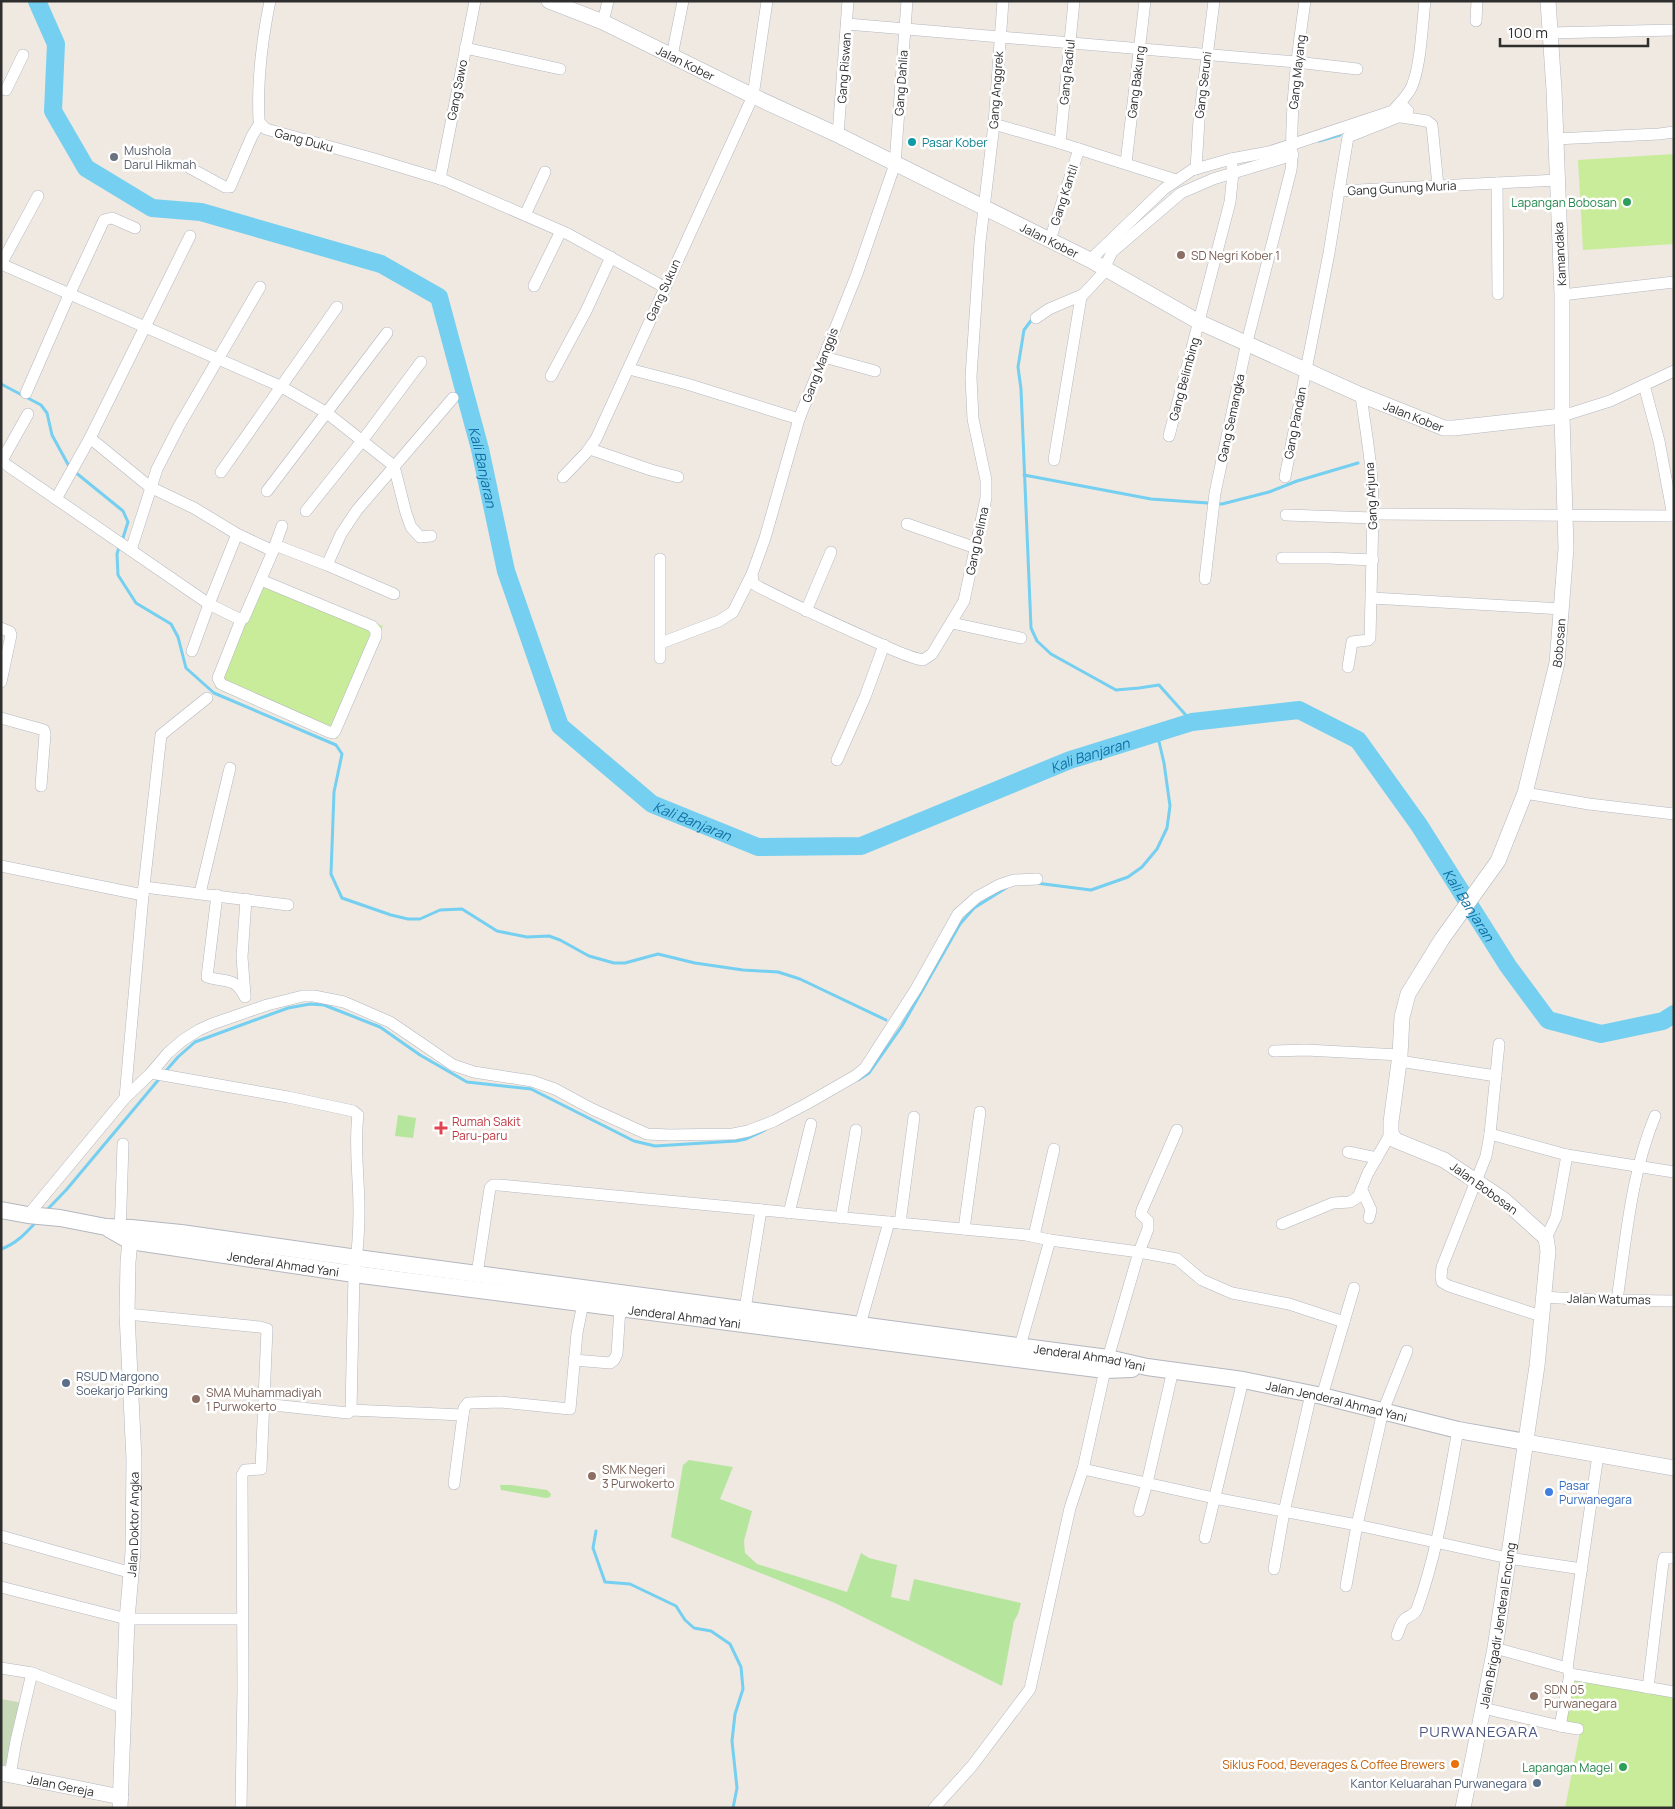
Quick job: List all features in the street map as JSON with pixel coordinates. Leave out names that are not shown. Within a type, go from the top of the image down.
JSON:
[{"type":"main road","points":[[1,1210],[29,1215]]},
{"type":"main road","name":"Jenderal Ahmad Yani","points":[[29,1215],[60,1218],[121,1232],[355,1266],[1106,1364]]},
{"type":"main road","name":"Jenderal Ahmad Yani","points":[[355,1266],[477,1274],[505,1285],[583,1303],[620,1308],[642,1303],[745,1309],[1020,1346],[1127,1370],[1147,1367]]},
{"type":"main road","name":"Jalan Jenderal Ahmad Yani","points":[[1147,1367],[1243,1380],[1316,1395],[1458,1430],[1526,1442]]},
{"type":"street","name":"Gang Duku","points":[[270,1],[261,51],[258,111],[260,123],[266,129],[440,179],[561,230],[664,287]]},
{"type":"street","name":"Gang Sawo","points":[[440,179],[475,1]]},
{"type":"street","name":"Jalan Kober","points":[[548,1],[603,22],[1050,240],[1199,322],[1361,395],[1444,428],[1562,416]]},
{"type":"street","points":[[603,22],[608,1]]},
{"type":"street","points":[[672,56],[683,1]]},
{"type":"street","name":"Gang Sukun","points":[[563,477],[590,449],[596,439],[753,96],[767,1]]},
{"type":"street","name":"Gang Riswan","points":[[838,136],[848,1]]},
{"type":"street","name":"Gang Dahlia","points":[[895,164],[907,1]]},
{"type":"street","name":"Gang Anggrek","points":[[984,208],[994,124],[1003,1]]},
{"type":"street","name":"Gang Radiul","points":[[1060,143],[1074,1]]},
{"type":"street","name":"Gang Bakung","points":[[1126,163],[1145,1]]},
{"type":"street","name":"Gang Seruni","points":[[1196,169],[1199,120],[1214,1]]},
{"type":"street","name":"Gang Mayang","points":[[1247,342],[1291,170],[1296,62],[1306,1]]},
{"type":"street","points":[[1339,191],[1349,136],[1402,108],[1412,86],[1417,64],[1425,1]]},
{"type":"street","points":[[1476,22],[1477,1]]},
{"type":"street","name":"Kamandaka","points":[[1548,1],[1562,295],[1562,416]]},
{"type":"street","points":[[847,24],[1140,48],[1357,69]]},
{"type":"street","points":[[1550,33],[1674,30]]},
{"type":"street","points":[[465,48],[560,69]]},
{"type":"street","points":[[3,92],[23,55]]},
{"type":"street","points":[[1054,460],[1082,295],[1127,223],[1176,180],[1196,169],[1232,167],[1292,149],[1402,108],[1432,125],[1438,186]]},
{"type":"street","points":[[190,168],[228,188],[232,184],[252,136],[260,123]]},
{"type":"street","points":[[994,124],[1126,163],[1176,180]]},
{"type":"street","points":[[1555,139],[1674,132]]},
{"type":"street","name":"Gang Kantil","points":[[1050,240],[1079,149]]},
{"type":"street","name":"Gang Manggis","points":[[661,643],[719,621],[733,612],[753,571],[799,419],[873,230],[895,164]]},
{"type":"street","points":[[1099,266],[1112,252],[1181,193],[1213,179],[1232,167]]},
{"type":"street","name":"Gang Belimbing","points":[[1169,436],[1230,202],[1232,167]]},
{"type":"street","points":[[525,215],[545,172]]},
{"type":"street","name":"Gang Gunung Muria","points":[[1306,369],[1339,191],[1556,180]]},
{"type":"street","points":[[1497,183],[1498,294]]},
{"type":"street","points":[[38,196],[1,264],[280,386],[327,413],[394,466],[411,527],[420,537],[431,536]]},
{"type":"street","name":"Gang Delima","points":[[753,571],[753,583],[757,586],[806,611],[923,660],[932,654],[952,623],[964,601],[986,498],[986,480],[973,419],[971,378],[984,208]]},
{"type":"street","points":[[26,393],[104,220],[112,218],[135,228]]},
{"type":"street","points":[[534,286],[561,230]]},
{"type":"street","points":[[56,499],[74,463],[90,438],[143,327],[190,236]]},
{"type":"street","points":[[551,376],[586,310],[611,257]]},
{"type":"street","points":[[1562,295],[1674,282]]},
{"type":"street","points":[[130,549],[157,469],[260,287]]},
{"type":"street","points":[[1036,318],[1049,309],[1082,295]]},
{"type":"street","points":[[221,472],[337,307]]},
{"type":"street","points":[[267,491],[387,333]]},
{"type":"street","name":"Gang Semangka","points":[[1205,579],[1215,493],[1247,342]]},
{"type":"street","points":[[824,357],[874,371]]},
{"type":"street","points":[[306,511],[362,441],[421,362]]},
{"type":"street","points":[[629,369],[741,400],[799,419]]},
{"type":"street","name":"Gang Pandan","points":[[1285,476],[1306,369]]},
{"type":"street","points":[[1562,416],[1610,401],[1674,371]]},
{"type":"street","points":[[1286,515],[1565,514],[1673,516],[1668,460],[1644,385]]},
{"type":"street","name":"Gang Arjuna","points":[[1348,667],[1352,642],[1368,640],[1370,638],[1372,598],[1373,516],[1369,452],[1361,395]]},
{"type":"street","points":[[327,565],[341,534],[357,510],[453,398]]},
{"type":"street","points":[[28,414],[1,461],[209,604],[241,620]]},
{"type":"street","name":"Bobosan","points":[[1399,1058],[1402,1017],[1408,994],[1442,939],[1498,861],[1525,793],[1557,663],[1566,548],[1562,416]]},
{"type":"street","points":[[90,438],[150,487],[194,508],[237,534],[327,565],[394,594]]},
{"type":"street","points":[[590,449],[651,470],[678,476]]},
{"type":"street","points":[[908,524],[976,548]]},
{"type":"street","points":[[261,580],[372,626],[376,632],[336,731],[332,733],[221,684],[218,678],[241,620],[244,618],[261,580],[282,526]]},
{"type":"street","points":[[192,651],[237,534]]},
{"type":"street","points":[[806,611],[831,552]]},
{"type":"street","points":[[1282,558],[1373,560]]},
{"type":"street","points":[[660,559],[660,658]]},
{"type":"street","points":[[1372,598],[1562,609]]},
{"type":"street","points":[[952,623],[1021,638]]},
{"type":"street","points":[[1,628],[10,632],[11,635],[1,682]]},
{"type":"street","points":[[837,760],[865,697],[884,645]]},
{"type":"street","points":[[125,1098],[143,891],[161,736],[207,698]]},
{"type":"street","points":[[1,718],[44,730],[41,786]]},
{"type":"street","points":[[200,893],[230,768]]},
{"type":"street","points":[[1525,793],[1589,804],[1674,814]]},
{"type":"street","points":[[1,866],[143,891],[200,893],[288,905]]},
{"type":"street","points":[[29,1215],[125,1098],[161,1075],[168,1053],[199,1030],[267,1005],[303,996],[314,996],[344,1002],[390,1022],[454,1066],[474,1072],[532,1080],[555,1089],[621,1123],[647,1134],[733,1134],[748,1131],[774,1121],[855,1076],[865,1068],[916,989],[958,914],[977,897],[1000,885],[1014,880],[1038,878]]},
{"type":"street","points":[[217,895],[207,976],[235,983],[239,986],[245,997]]},
{"type":"street","points":[[246,899],[243,943],[245,997],[249,1012]]},
{"type":"street","points":[[1499,1044],[1486,1156],[1442,1267],[1441,1277],[1442,1282],[1449,1286],[1542,1316]]},
{"type":"street","points":[[1274,1051],[1306,1050],[1399,1058],[1496,1076]]},
{"type":"street","points":[[1282,1224],[1333,1203],[1350,1202],[1358,1197],[1376,1158],[1391,1133],[1399,1058]]},
{"type":"street","points":[[161,1075],[288,1097],[353,1110],[357,1113],[356,1164],[359,1195],[351,1410]]},
{"type":"street","points":[[964,1229],[980,1112]]},
{"type":"street","points":[[1617,1300],[1637,1167],[1646,1136],[1655,1116]]},
{"type":"street","points":[[860,1325],[895,1222],[914,1117]]},
{"type":"street","points":[[789,1213],[811,1124]]},
{"type":"street","points":[[841,1218],[856,1130]]},
{"type":"street","points":[[934,1808],[972,1766],[1030,1689],[1070,1508],[1083,1469],[1106,1364],[1149,1224],[1141,1214],[1142,1210],[1177,1130]]},
{"type":"street","name":"Jalan Bobosan","points":[[1391,1133],[1398,1143],[1444,1160],[1475,1180],[1504,1200],[1546,1238]]},
{"type":"street","points":[[1490,1134],[1567,1155],[1674,1172]]},
{"type":"street","points":[[121,1232],[123,1144]]},
{"type":"street","points":[[1034,1236],[1054,1149]]},
{"type":"street","points":[[1348,1152],[1376,1158]]},
{"type":"street","points":[[1567,1155],[1556,1217],[1546,1238],[1548,1252],[1542,1316],[1526,1442],[1674,1468]]},
{"type":"street","points":[[477,1274],[490,1188],[493,1185],[1034,1236],[1050,1240],[1139,1252],[1177,1259],[1202,1280],[1232,1293],[1289,1304],[1344,1322]]},
{"type":"street","points":[[1362,1190],[1370,1210],[1369,1218]]},
{"type":"street","points":[[745,1309],[761,1210]]},
{"type":"street","name":"Jalan Doktor Angka","points":[[120,1802],[128,1619],[132,1573],[134,1460],[127,1314],[128,1262],[121,1232]]},
{"type":"street","points":[[1020,1346],[1050,1240]]},
{"type":"street","points":[[1274,1570],[1284,1512],[1316,1395],[1344,1322],[1354,1288]]},
{"type":"street","name":"Jalan Watumas","points":[[1543,1297],[1674,1302]]},
{"type":"street","points":[[454,1484],[464,1408],[468,1404],[501,1402],[570,1409],[574,1360],[583,1303]]},
{"type":"street","points":[[574,1360],[610,1363],[614,1360],[617,1354],[620,1308]]},
{"type":"street","points":[[127,1314],[266,1328],[261,1469],[258,1471],[244,1470],[242,1472],[243,1782],[241,1808]]},
{"type":"street","points":[[1346,1586],[1357,1525],[1383,1411],[1407,1352]]},
{"type":"street","points":[[1139,1512],[1173,1370]]},
{"type":"street","points":[[1205,1538],[1243,1380]]},
{"type":"street","points":[[264,1404],[348,1413],[351,1410],[463,1415]]},
{"type":"street","points":[[1397,1635],[1403,1620],[1414,1615],[1416,1611],[1436,1541],[1458,1430]]},
{"type":"street","name":"Jalan Brigadir Jenderal Encung","points":[[1463,1808],[1495,1648],[1526,1442]]},
{"type":"street","points":[[1560,1726],[1598,1455]]},
{"type":"street","points":[[1083,1469],[1214,1498],[1436,1541],[1508,1558],[1582,1569]]},
{"type":"street","points":[[1,1536],[132,1573]]},
{"type":"street","points":[[1648,1688],[1663,1562],[1664,1558],[1674,1558]]},
{"type":"street","points":[[1,1587],[128,1619],[242,1619]]},
{"type":"street","points":[[1495,1648],[1569,1671],[1674,1692]]},
{"type":"street","points":[[1,1668],[32,1673],[124,1708]]},
{"type":"street","points":[[6,1774],[32,1673]]},
{"type":"street","points":[[1483,1708],[1578,1729]]},
{"type":"street","name":"Jalan Gereja","points":[[6,1774],[120,1802]]},
{"type":"green space","name":"Lapangan Bobosan","points":[[1674,154],[1674,244],[1583,250],[1578,160]]},
{"type":"green space","points":[[263,576],[383,626],[337,739],[215,688]]},
{"type":"green space","points":[[398,1115],[416,1118],[413,1138],[395,1136]]},
{"type":"green space","points":[[689,1460],[733,1467],[720,1499],[752,1511],[744,1541],[745,1553],[757,1564],[847,1592],[861,1553],[869,1558],[897,1565],[891,1597],[909,1601],[914,1579],[1021,1603],[1014,1621],[1002,1686],[835,1603],[671,1537],[683,1465]]},
{"type":"green space","points":[[500,1485],[547,1490],[551,1494],[550,1497],[546,1498],[501,1490]]},
{"type":"green space","name":"Lapangan Magel","points":[[1574,1676],[1674,1693],[1674,1808],[1565,1808],[1581,1727],[1565,1723]]},
{"type":"green space","points":[[1,1699],[23,1703],[8,1764],[2,1766]]},
{"type":"waterway","name":"Kali Banjaran","points":[[37,1],[56,44],[53,111],[86,168],[152,208],[201,212],[381,264],[439,297],[480,449],[506,571],[560,726],[652,804],[758,847],[861,846],[1070,760],[1192,722],[1299,710],[1358,740],[1419,825],[1508,966],[1548,1020],[1601,1034],[1663,1021],[1674,1014]]},
{"type":"waterway","points":[[1319,141],[1340,135]]},
{"type":"waterway","points":[[1033,318],[1024,330],[1018,367],[1021,389],[1031,628],[1037,641],[1051,654],[1116,690],[1159,685],[1192,722]]},
{"type":"waterway","points":[[1,384],[41,405],[47,413],[52,435],[70,468]]},
{"type":"waterway","points":[[1024,475],[1151,499],[1222,504],[1269,492],[1297,481],[1358,463]]},
{"type":"waterway","points":[[75,472],[123,511],[128,522],[122,541]]},
{"type":"waterway","points":[[119,547],[117,554],[118,575],[136,603],[171,624],[178,637],[186,668],[214,693],[336,745],[342,754],[334,792],[331,874],[342,898],[408,919],[420,919],[440,910],[462,909],[497,931],[527,937],[549,936],[589,956],[614,963],[625,963],[658,954],[695,963],[743,970],[778,972],[800,979],[886,1020]]},
{"type":"waterway","points":[[1036,883],[1091,890],[1128,877],[1142,867],[1157,849],[1167,828],[1170,806],[1164,763],[1157,733]]},
{"type":"waterway","points":[[858,1080],[869,1073],[902,1026],[960,924],[974,908],[1006,888]]},
{"type":"waterway","points":[[164,1073],[195,1042],[288,1008],[310,1004],[324,1005],[380,1027],[420,1055],[467,1082],[531,1089],[634,1141],[655,1146],[736,1141],[746,1139],[765,1130]]},
{"type":"waterway","points":[[45,1212],[67,1189],[160,1078]]},
{"type":"waterway","points":[[1,1249],[16,1241],[36,1222]]},
{"type":"waterway","points":[[596,1531],[593,1548],[605,1582],[630,1584],[676,1606],[685,1620],[694,1628],[711,1631],[730,1644],[741,1667],[743,1689],[735,1714],[732,1741],[737,1788],[733,1808]]},
{"type":"place","name":"Pasar Kober","points":[[912,142]]},
{"type":"place","name":"Mushola Darul Hikmah","points":[[114,157]]},
{"type":"place","name":"Lapangan Bobosan","points":[[1627,202]]},
{"type":"place","name":"SD Negri Kober 1","points":[[1181,255]]},
{"type":"place","name":"Rumah Sakit Paru-paru","points":[[441,1128]]},
{"type":"place","name":"RSUD Margono Soekarjo Parking","points":[[66,1383]]},
{"type":"place","name":"SMA Muhammadiyah 1 Purwokerto","points":[[196,1399]]},
{"type":"place","name":"SMK Negeri 3 Purwokerto","points":[[592,1476]]},
{"type":"place","name":"Pasar Purwanegara","points":[[1549,1492]]},
{"type":"place","name":"SDN 05 Purwanegara","points":[[1534,1696]]},
{"type":"place","name":"Siklus Food, Beverages & Coffee Brewers","points":[[1455,1764]]},
{"type":"place","name":"Lapangan Magel","points":[[1623,1767]]},
{"type":"place","name":"Kantor Keluarahan Purwanegara","points":[[1537,1783]]},
{"type":"district","name":"PURWANEGARA","points":[[1479,1731]]}]
